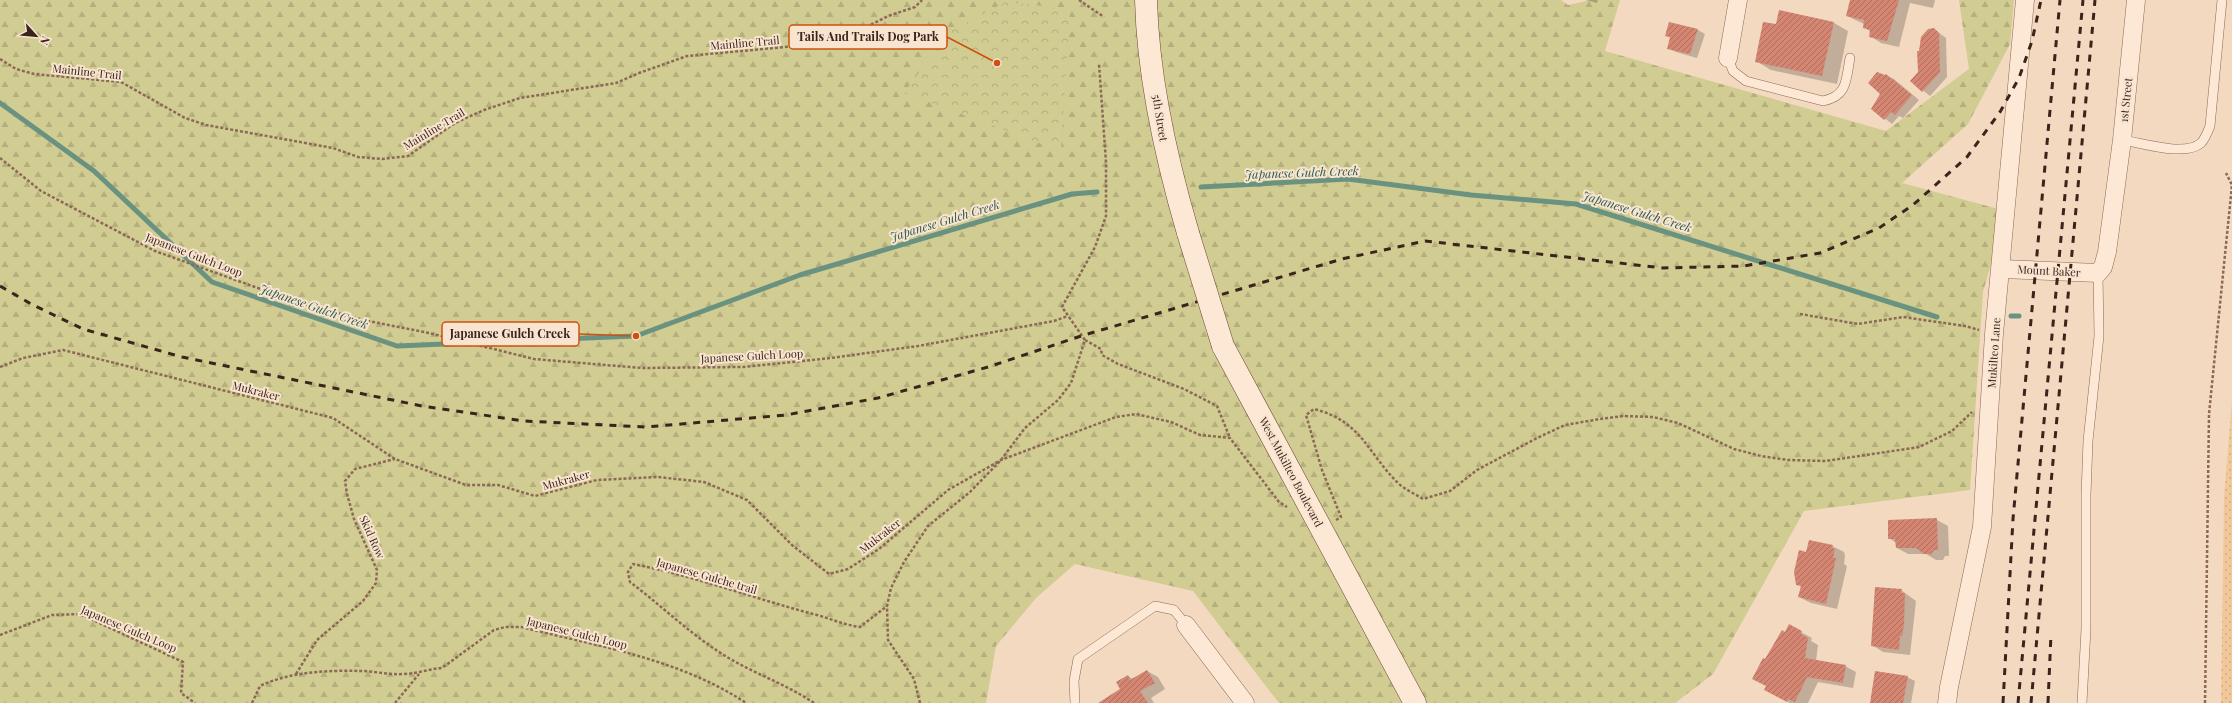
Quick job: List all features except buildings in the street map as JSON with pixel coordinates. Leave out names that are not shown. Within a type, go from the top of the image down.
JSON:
[{"type":"main road","name":"5th Street","points":[[1146,0],[1147,29],[1163,138],[1188,233]]},
{"type":"main road","name":"West Mukilteo Boulevard","points":[[1188,233],[1223,346],[1377,635],[1415,703]]},
{"type":"street","points":[[1728,58],[1738,0]]},
{"type":"street","name":"Mukilteo Lane","points":[[1947,703],[1982,527],[1994,334],[2026,0]]},
{"type":"street","name":"1st Street","points":[[2098,274],[2103,267],[2107,252],[2122,140],[2136,0]]},
{"type":"street","name":"Mount Baker","points":[[2001,269],[2098,274]]},
{"type":"street","points":[[1186,625],[1245,703]]},
{"type":"lane","points":[[2122,140],[2162,148],[2191,149],[2203,142],[2210,126],[2222,0]]},
{"type":"lane","points":[[1728,58],[1733,70],[1746,81],[1823,101],[1834,99],[1845,87],[1850,58]]},
{"type":"lane","points":[[2082,703],[2086,629],[2086,494],[2088,441],[2099,336],[2098,274]]},
{"type":"lane","points":[[1075,703],[1074,682],[1078,659],[1155,606],[1174,610],[1186,625]]},
{"type":"path","name":"Mainline Trail","points":[[0,59],[16,69],[34,74],[122,82],[185,118],[206,125],[333,148],[358,157],[382,159],[408,156],[455,123],[484,110],[520,98],[616,83],[687,56],[818,44],[847,36],[888,16],[915,7],[922,0]]},
{"type":"path","points":[[1079,0],[1104,17]]},
{"type":"path","points":[[1100,64],[1106,162],[1106,216],[1095,247],[1062,307],[1085,340],[1101,349],[1102,355],[1118,364],[1184,389],[1217,406],[1230,438],[1279,502],[1291,509]]},
{"type":"path","name":"Japanese Gulch Loop","points":[[0,158],[41,191],[155,251],[294,301],[363,320],[430,333],[534,359],[642,368],[743,367],[831,358],[918,346],[1054,321],[1068,316]]},
{"type":"path","points":[[2205,703],[2209,414],[2232,186],[2226,173]]},
{"type":"path","points":[[1800,314],[1858,324],[1903,317],[1965,326],[1994,334]]},
{"type":"path","points":[[920,703],[914,679],[888,640],[887,606],[891,588],[904,562],[928,526],[970,492],[1001,460],[1025,428],[1058,400],[1071,383],[1085,340]]},
{"type":"path","name":"Mukraker","points":[[0,367],[23,358],[63,350],[333,418],[395,459],[466,485],[498,485],[535,496],[597,480],[658,477],[704,482],[747,500],[792,545],[829,574],[848,569],[879,550],[948,490],[1001,460]]},
{"type":"path","points":[[1321,528],[1341,517],[1322,470],[1306,415],[1314,409],[1329,413],[1355,429],[1387,472],[1401,486],[1423,499],[1450,491],[1477,470],[1565,425],[1623,416],[1653,417],[1678,423],[1734,449],[1761,456],[1788,460],[1826,461],[1919,447],[1952,431],[1991,394]]},
{"type":"path","points":[[1001,460],[1116,417],[1136,414],[1171,422],[1200,435],[1230,438]]},
{"type":"path","name":"Skid Row","points":[[296,675],[317,640],[363,601],[376,583],[378,570],[354,519],[345,481],[355,469],[395,459]]},
{"type":"path","name":"Japanese Gulche trail","points":[[814,703],[801,694],[727,657],[680,624],[630,582],[628,572],[633,564],[672,572],[739,594],[826,617],[844,625],[860,627],[887,606]]},
{"type":"path","name":"Japanese Gulch Loop","points":[[0,635],[52,615],[80,614],[183,662],[181,693],[195,703]]},
{"type":"path","name":"Japanese Gulch Loop","points":[[252,703],[260,686],[283,676],[359,671],[401,675],[419,674],[432,669],[442,668],[494,630],[505,627],[521,627],[630,654],[710,681],[746,703]]},
{"type":"path","points":[[395,703],[419,674]]},
{"type":"green space","points":[[0,0],[1561,0],[1568,5],[1591,0],[1620,0],[1605,51],[1886,131],[1969,69],[1959,0],[2014,0],[2010,44],[1968,124],[1902,183],[2006,211],[1983,292],[1970,490],[1804,511],[1713,674],[1675,703],[1279,703],[1193,591],[1075,564],[1036,598],[996,646],[986,703],[0,703]]},
{"type":"green space","points":[[1006,2],[1070,9],[1061,151],[904,93],[948,32]]},
{"type":"sand","points":[[2232,400],[2232,703],[2221,703],[2224,498]]},
{"type":"waterway","name":"Japanese Gulch Creek","points":[[0,103],[94,171],[212,282],[397,346],[636,336],[800,275],[1072,194],[1097,192]]},
{"type":"waterway","name":"Japanese Gulch Creek","points":[[1201,187],[1348,179],[1471,195],[1576,204],[1937,317]]},
{"type":"waterway","name":"Japanese Gulch Creek","points":[[2011,316],[2019,316]]},
{"type":"railway","points":[[0,286],[33,305],[83,329],[182,357],[422,406],[524,421],[646,427],[786,415],[878,398],[988,367],[1081,336],[1342,259],[1425,241],[1663,268],[1744,266],[1820,253],[1879,228],[1913,205],[1967,157],[2000,112],[2019,78],[2032,41],[2041,0]]},
{"type":"railway","points":[[2003,703],[2013,519],[2060,0]]},
{"type":"railway","points":[[2018,703],[2083,0]]},
{"type":"railway","points":[[2031,703],[2095,0]]},
{"type":"railway","points":[[2048,703],[2051,634]]},
{"type":"place","name":"Tails And Trails Dog Park","points":[[997,63]]},
{"type":"place","name":"Japanese Gulch Creek","points":[[636,336]]}]
